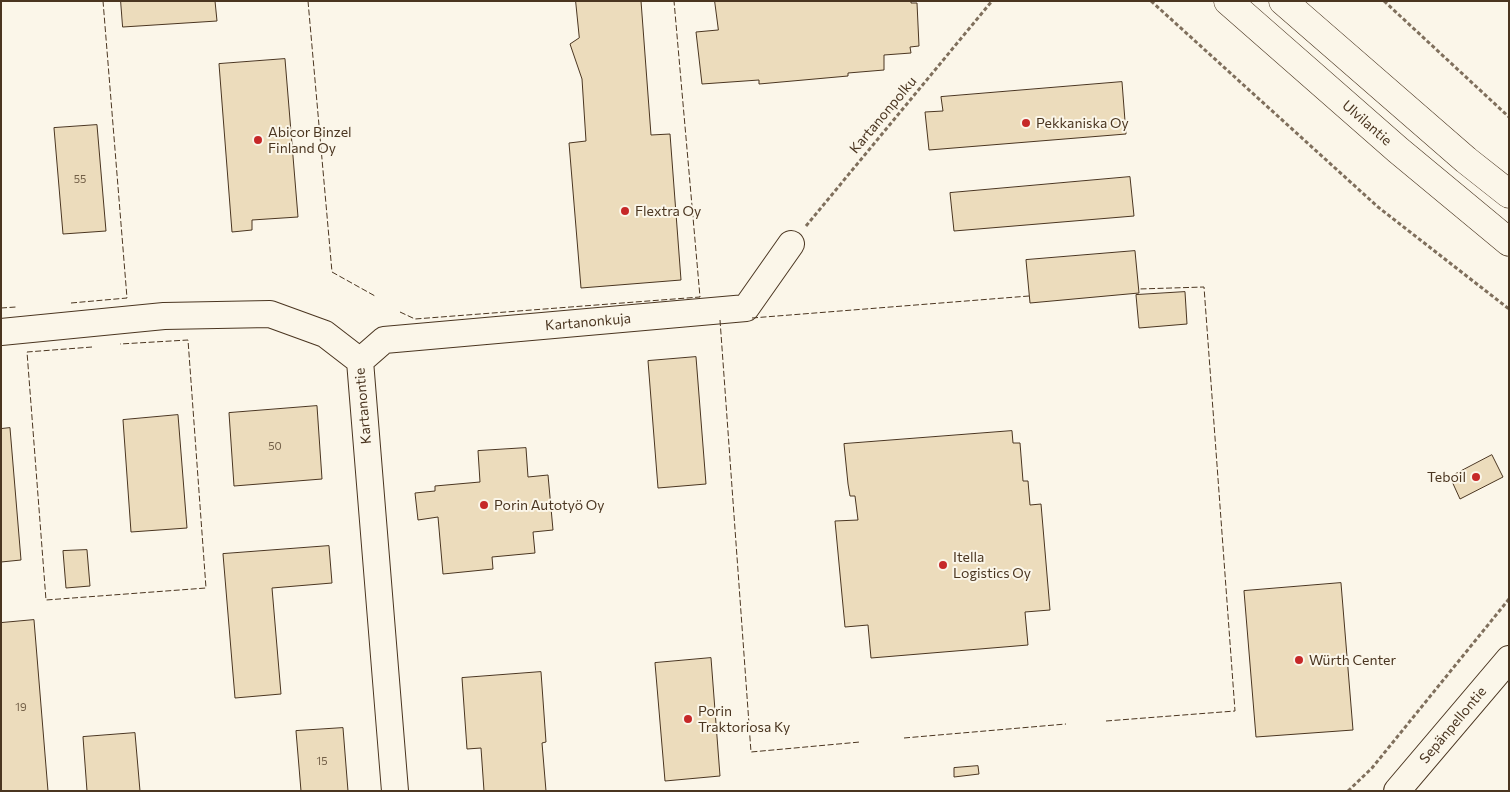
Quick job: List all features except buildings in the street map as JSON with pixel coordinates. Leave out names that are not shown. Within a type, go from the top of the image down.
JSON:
[{"type":"main road","name":"Ulvilantie","points":[[1228,1],[1398,150],[1509,242]]},
{"type":"main road","points":[[1283,1],[1466,160],[1509,194]]},
{"type":"street","name":"Kartanonkuja","points":[[360,361],[384,340],[746,308],[791,244]]},
{"type":"street","name":"Kartanontie","points":[[1,332],[164,316],[270,314],[325,334],[360,361],[395,791]]},
{"type":"street","name":"Sepänpellontie","points":[[1397,791],[1509,659]]},
{"type":"path","name":"Kartanonpolku","points":[[791,244],[992,1]]},
{"type":"path","points":[[1151,1],[1378,207],[1509,309]]},
{"type":"path","points":[[1384,1],[1509,117]]},
{"type":"path","points":[[1348,791],[1372,768],[1509,599]]},
{"type":"fence","points":[[71,303],[127,298],[103,1]]},
{"type":"fence","points":[[308,1],[332,272],[375,296]]},
{"type":"fence","points":[[400,312],[415,319],[700,297],[674,1]]},
{"type":"fence","points":[[1106,721],[1235,711],[1204,287],[1139,289]]},
{"type":"fence","points":[[752,318],[1029,296]]},
{"type":"fence","points":[[1,308],[16,307]]},
{"type":"fence","points":[[720,320],[751,752],[860,742]]},
{"type":"fence","points":[[92,347],[27,352],[46,600],[206,588],[188,340],[120,344]]},
{"type":"fence","points":[[904,738],[1066,724]]},
{"type":"place","name":"Pekkaniska Oy","points":[[1026,123]]},
{"type":"place","name":"Abicor Binzel Finland Oy","points":[[258,140]]},
{"type":"place","name":"Flextra Oy","points":[[625,211]]},
{"type":"place","name":"Teboil","points":[[1476,477]]},
{"type":"place","name":"Porin Autotyö Oy","points":[[484,505]]},
{"type":"place","name":"Itella Logistics Oy","points":[[943,565]]},
{"type":"place","name":"Würth Center","points":[[1299,660]]},
{"type":"place","name":"Porin Traktoriosa Ky","points":[[688,719]]}]
